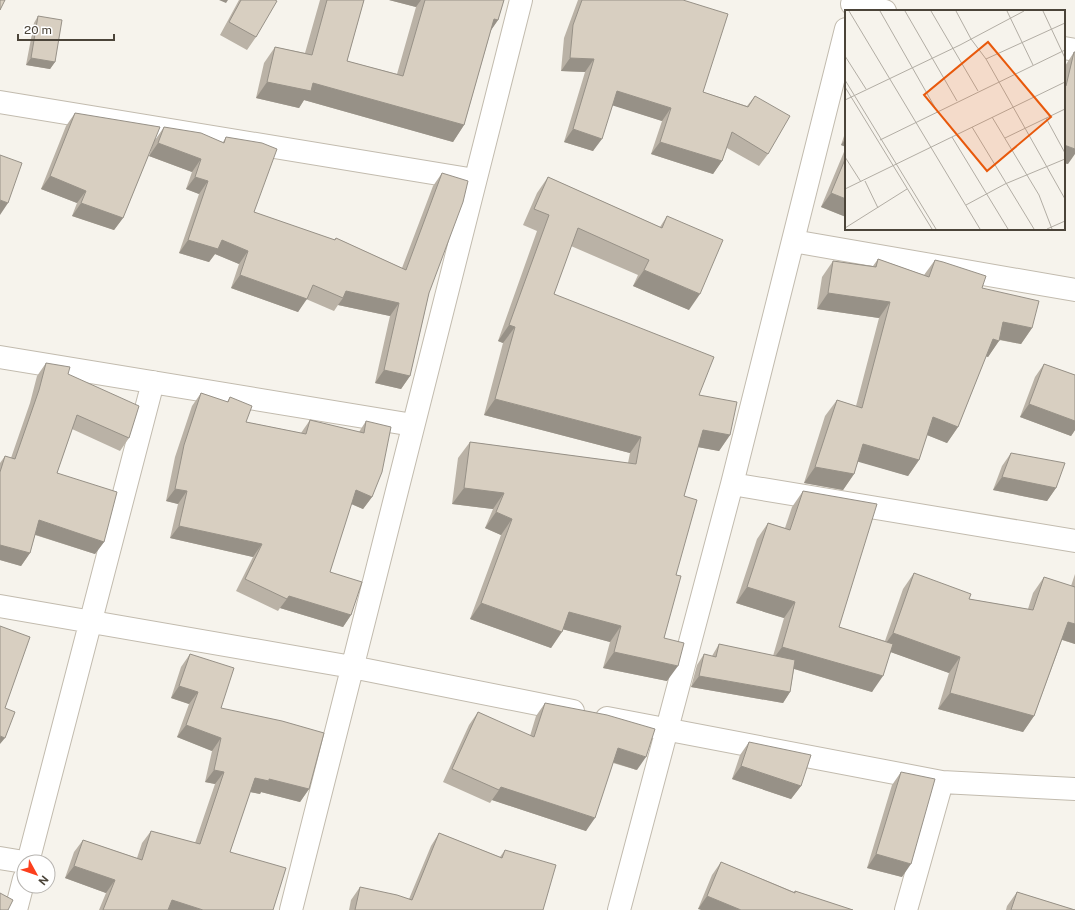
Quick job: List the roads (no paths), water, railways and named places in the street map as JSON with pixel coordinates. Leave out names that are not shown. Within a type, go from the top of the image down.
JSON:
[{"type":"street","points":[[291,910],[521,0]]},
{"type":"street","points":[[852,5],[880,10]]},
{"type":"street","points":[[619,910],[668,730],[732,484],[845,33]]},
{"type":"street","points":[[1065,48],[1075,50]]},
{"type":"street","points":[[0,102],[475,180]]},
{"type":"street","points":[[793,241],[1075,290]]},
{"type":"street","points":[[0,357],[413,425]]},
{"type":"street","points":[[30,854],[154,382]]},
{"type":"street","points":[[732,484],[1075,541]]},
{"type":"street","points":[[0,606],[91,623],[352,667],[668,730],[942,782],[1075,789]]},
{"type":"street","points":[[906,910],[942,782]]},
{"type":"street","points":[[0,858],[16,861]]},
{"type":"street","points":[[16,910],[20,894]]}]
